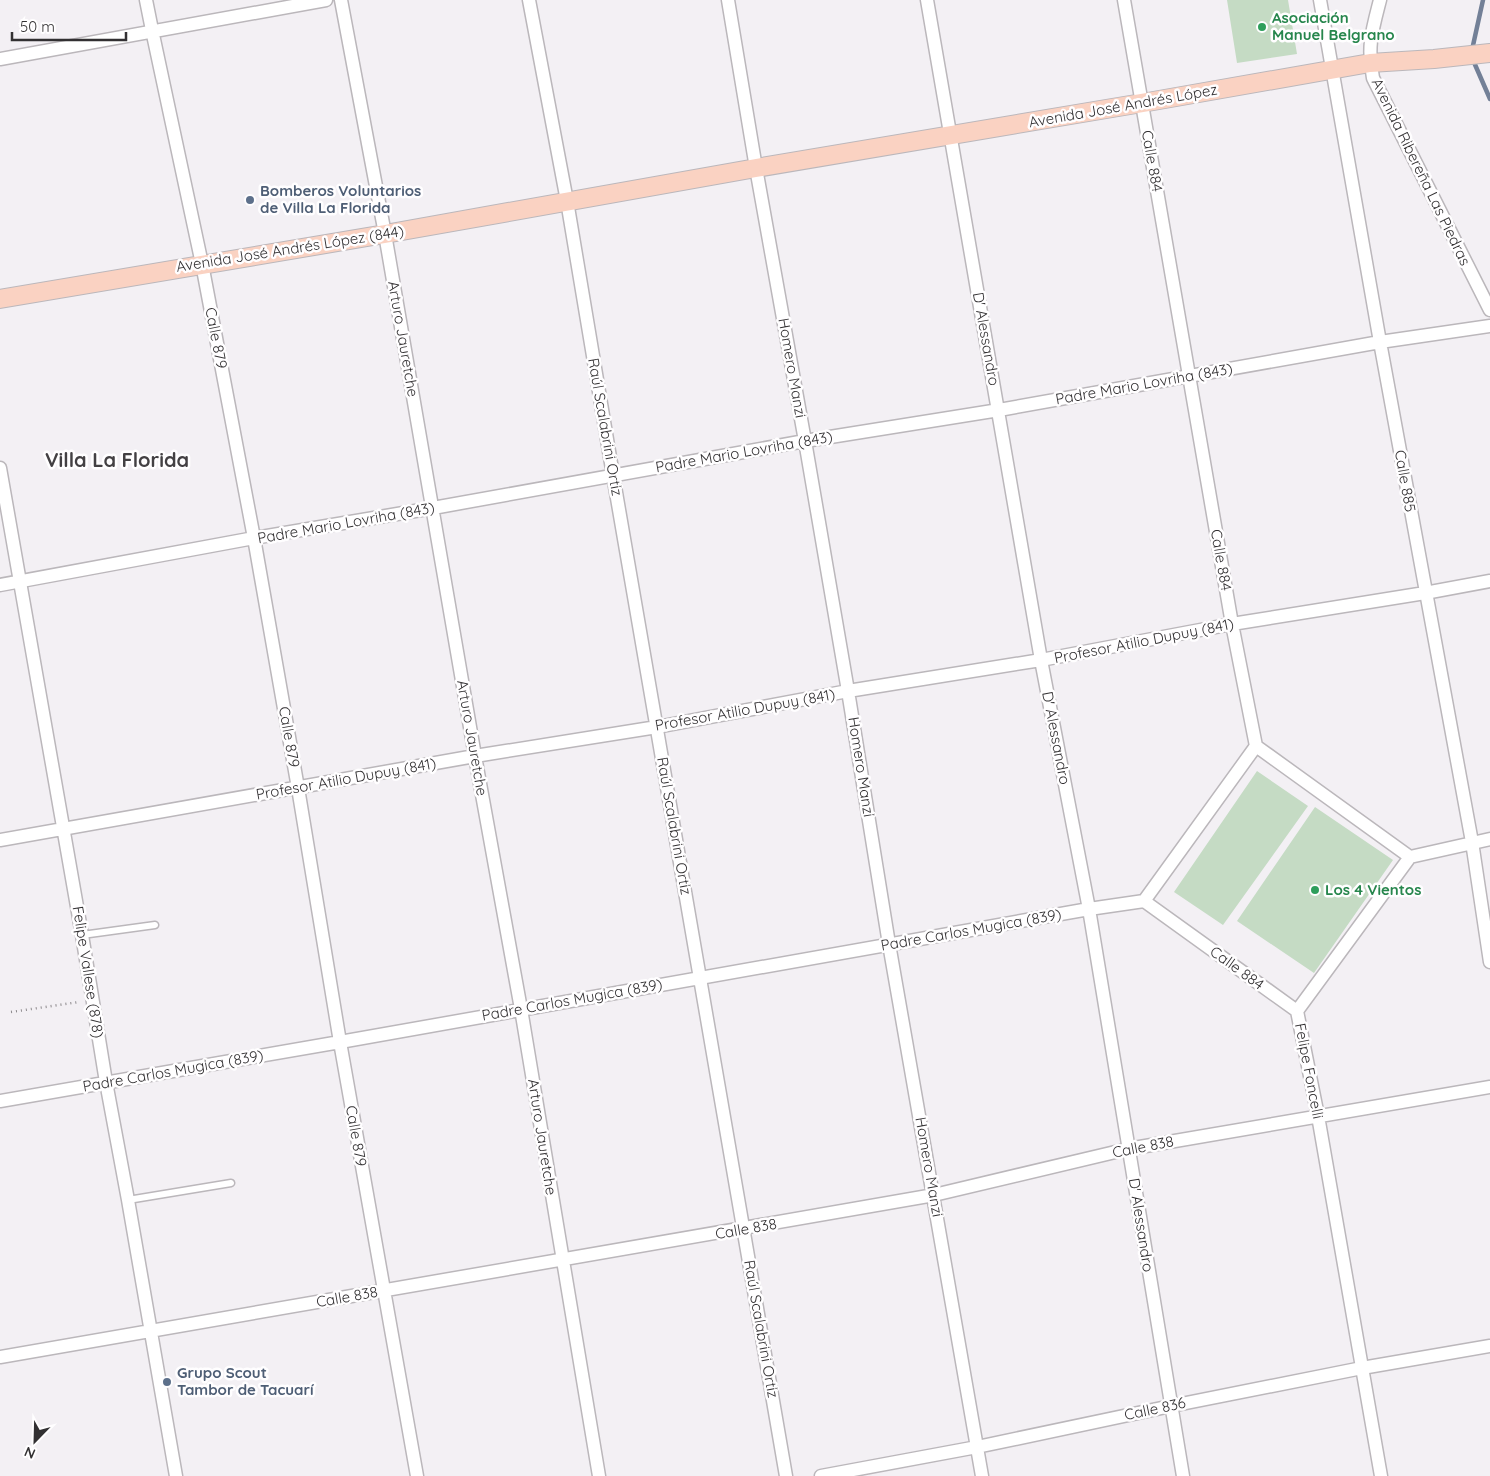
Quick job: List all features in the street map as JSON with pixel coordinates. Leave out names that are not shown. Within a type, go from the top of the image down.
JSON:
[{"type":"main road","name":"Avenida José Andrés López","points":[[756,168],[1142,104],[1370,63],[1434,60],[1490,53]]},
{"type":"main road","name":"Avenida José Andrés López (844)","points":[[0,299],[385,234],[756,168]]},
{"type":"street","name":"Calle 879","points":[[146,0],[202,264],[254,538],[340,1042],[417,1476]]},
{"type":"street","points":[[0,59],[326,0]]},
{"type":"street","name":"Arturo Jauretche","points":[[340,0],[385,234],[599,1476]]},
{"type":"street","name":"Raúl Scalabrini Ortiz","points":[[529,0],[567,201],[786,1476]]},
{"type":"street","name":"Homero Manzi","points":[[728,0],[982,1476]]},
{"type":"street","name":"D' Alessandro","points":[[927,0],[1041,660],[1089,909],[1183,1476]]},
{"type":"street","name":"Calle 884","points":[[1124,0],[1232,624],[1256,746]]},
{"type":"street","name":"Calle 885","points":[[1320,0],[1425,593],[1472,842],[1490,962]]},
{"type":"street","name":"Avenida Ribereña Las Piedras","points":[[1380,0],[1370,37],[1370,63],[1373,78],[1490,310]]},
{"type":"street","name":"Padre Mario Lovriha (843)","points":[[0,585],[254,538],[805,441],[999,410],[1380,342],[1490,326]]},
{"type":"street","name":"Felipe Vallese (878)","points":[[0,468],[176,1476]]},
{"type":"street","name":"Profesor Atilio Dupuy (841)","points":[[0,840],[475,756],[657,727],[848,691],[1041,660],[1232,624],[1490,581]]},
{"type":"street","points":[[1144,901],[1256,746],[1410,857],[1490,839]]},
{"type":"street","name":"Felipe Foncelli","points":[[1380,1476],[1318,1116],[1297,1011],[1410,857]]},
{"type":"street","name":"Calle 884","points":[[1144,901],[1297,1011]]},
{"type":"street","name":"Padre Carlos Mugica (839)","points":[[0,1100],[340,1042],[1089,909],[1144,901]]},
{"type":"street","name":"Calle 838","points":[[0,1358],[934,1196],[1128,1149],[1490,1087]]},
{"type":"street","name":"Calle 836","points":[[821,1476],[978,1447],[1362,1368],[1490,1346]]},
{"type":"lane","points":[[82,935],[155,925]]},
{"type":"lane","points":[[128,1200],[231,1183]]},
{"type":"path","points":[[11,1012],[92,1000]]},
{"type":"green space","name":"Asociación Manuel Belgrano","points":[[1227,0],[1288,0],[1297,54],[1237,63]]},
{"type":"green space","points":[[1257,771],[1308,806],[1223,925],[1174,892]]},
{"type":"green space","name":"Los 4 Vientos","points":[[1315,807],[1393,860],[1314,973],[1237,921]]},
{"type":"waterway","points":[[1472,50],[1483,0]]},
{"type":"waterway","points":[[1473,60],[1490,99]]},
{"type":"place","name":"Asociación Manuel Belgrano","points":[[1262,27]]},
{"type":"place","name":"Bomberos Voluntarios de Villa La Florida","points":[[250,200]]},
{"type":"place","name":"Los 4 Vientos","points":[[1315,890]]},
{"type":"place","name":"Grupo Scout Tambor de Tacuarí","points":[[167,1382]]},
{"type":"district","name":"Villa La Florida","points":[[117,460]]}]
